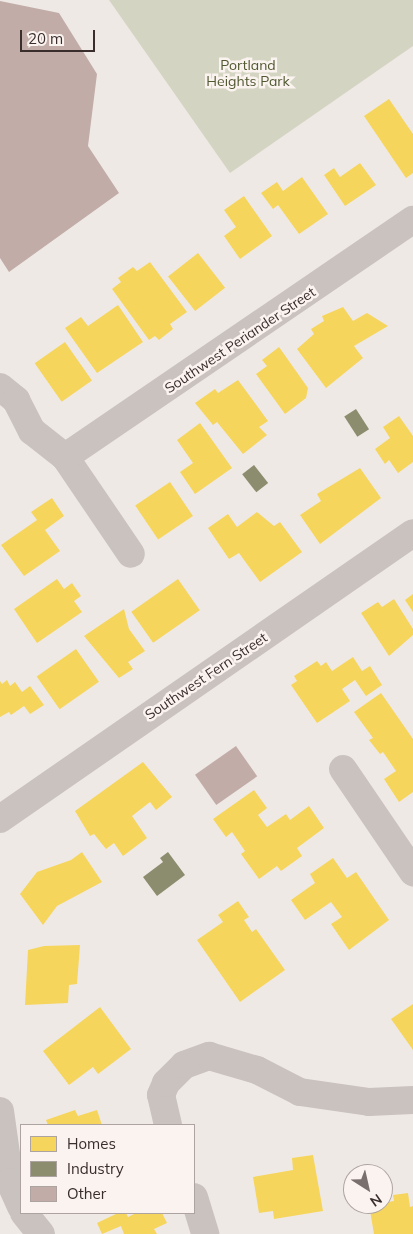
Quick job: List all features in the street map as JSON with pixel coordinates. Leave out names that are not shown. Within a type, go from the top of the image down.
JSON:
[{"type":"street","name":"Southwest Periander Street","points":[[65,457],[413,220]]},
{"type":"street","points":[[0,386],[16,400],[32,431],[65,457],[131,554]]},
{"type":"street","name":"Southwest Fern Street","points":[[0,819],[413,534]]},
{"type":"street","points":[[343,769],[413,872]]},
{"type":"street","points":[[168,1124],[161,1095],[166,1084],[184,1065],[209,1056],[257,1070],[300,1092],[369,1102],[413,1100]]},
{"type":"street","points":[[0,1111],[10,1182],[20,1205]]},
{"type":"street","points":[[195,1200],[205,1234]]},
{"type":"street","points":[[25,1214],[41,1234]]},
{"type":"green space","name":"Portland Heights Park","points":[[109,0],[413,0],[413,46],[230,173]]},
{"type":"building: Homes","points":[[389,99],[413,134],[413,173],[406,178],[364,116]]},
{"type":"building: Homes","points":[[360,163],[376,185],[345,206],[324,175],[334,168],[340,177]]},
{"type":"building: Homes","points":[[302,177],[328,214],[299,234],[278,205],[273,209],[261,193],[277,182],[283,191]]},
{"type":"building: Homes","points":[[244,196],[272,236],[240,259],[224,236],[236,227],[224,210]]},
{"type":"building: Homes","points":[[198,253],[225,288],[195,311],[168,276]]},
{"type":"building: Homes","points":[[150,262],[187,312],[170,324],[173,329],[159,340],[155,336],[149,340],[112,289],[121,282],[118,278],[133,267],[137,271]]},
{"type":"building: Homes","points":[[118,305],[143,342],[97,373],[65,328],[81,317],[88,326]]},
{"type":"building: Homes","points":[[343,307],[353,321],[367,313],[388,326],[354,346],[363,358],[326,388],[297,349],[314,334],[311,329],[324,321],[322,316]]},
{"type":"building: Homes","points":[[65,342],[92,381],[62,402],[35,363]]},
{"type":"building: Homes","points":[[279,347],[308,388],[306,398],[285,414],[256,374],[267,366],[262,360]]},
{"type":"building: Homes","points":[[238,380],[268,421],[259,427],[267,435],[243,454],[217,422],[213,425],[195,403],[215,389],[218,393]]},
{"type":"building: Homes","points":[[399,416],[413,436],[413,462],[398,473],[389,460],[385,464],[375,449],[390,438],[383,427]]},
{"type":"building: Homes","points":[[200,423],[232,468],[195,494],[180,472],[193,463],[177,440]]},
{"type":"building: Homes","points":[[360,468],[381,498],[320,544],[300,515],[321,501],[317,494]]},
{"type":"building: Homes","points":[[170,482],[193,516],[158,539],[135,505]]},
{"type":"building: Homes","points":[[52,498],[64,516],[45,530],[60,551],[24,576],[1,545],[37,520],[31,512]]},
{"type":"building: Homes","points":[[257,512],[274,526],[280,522],[302,552],[260,582],[239,553],[229,559],[208,528],[228,514],[237,527]]},
{"type":"building: Homes","points":[[57,579],[64,589],[72,583],[81,596],[74,601],[82,612],[37,643],[14,609]]},
{"type":"building: Homes","points":[[178,579],[200,610],[153,643],[131,612]]},
{"type":"building: Homes","points":[[413,594],[413,612],[405,600]]},
{"type":"building: Homes","points":[[394,599],[413,629],[413,635],[389,656],[361,613],[378,602],[382,607]]},
{"type":"building: Homes","points":[[124,609],[129,629],[145,651],[128,662],[133,669],[119,678],[84,636]]},
{"type":"building: Homes","points":[[76,649],[99,682],[60,709],[37,677]]},
{"type":"building: Homes","points":[[353,657],[362,671],[370,666],[382,685],[366,696],[355,680],[342,689],[350,701],[317,723],[291,685],[297,681],[294,676],[317,661],[321,666],[326,662],[332,671]]},
{"type":"building: Homes","points":[[7,680],[10,686],[15,682],[22,692],[30,686],[44,705],[30,714],[24,706],[11,715],[9,712],[0,717],[0,681],[2,684]]},
{"type":"building: Homes","points":[[381,693],[413,739],[413,792],[399,802],[384,779],[396,771],[383,752],[380,754],[369,740],[373,738],[354,712]]},
{"type":"building: Homes","points":[[143,762],[172,797],[156,810],[150,802],[132,816],[147,838],[123,856],[114,843],[106,849],[94,834],[90,836],[75,811]]},
{"type":"building: Homes","points":[[254,790],[267,808],[258,815],[267,827],[286,814],[290,820],[309,806],[324,828],[297,848],[302,856],[281,871],[277,866],[259,879],[241,854],[245,851],[232,832],[226,837],[213,819]]},
{"type":"building: Homes","points":[[82,852],[102,882],[57,906],[43,925],[20,894],[37,872],[71,860]]},
{"type":"building: Homes","points":[[333,858],[347,878],[356,872],[389,920],[349,950],[331,924],[342,917],[331,902],[305,920],[291,900],[315,883],[310,874]]},
{"type":"building: Homes","points":[[238,901],[249,917],[244,920],[252,932],[256,929],[285,970],[240,1002],[197,940],[223,922],[218,915]]},
{"type":"building: Homes","points":[[80,945],[77,984],[69,985],[68,1003],[25,1005],[28,950],[44,946]]},
{"type":"building: Homes","points":[[413,1004],[413,1050],[391,1019]]},
{"type":"building: Homes","points":[[100,1007],[131,1049],[98,1074],[93,1067],[69,1085],[43,1051]]},
{"type":"building: Homes","points":[[75,1110],[78,1116],[97,1110],[102,1124],[48,1124],[46,1120]]},
{"type":"building: Homes","points":[[313,1155],[323,1211],[274,1219],[273,1211],[259,1213],[253,1177],[293,1170],[292,1158]]},
{"type":"building: Homes","points":[[408,1193],[410,1207],[413,1206],[413,1234],[374,1234],[371,1214],[393,1214],[393,1195]]},
{"type":"building: Homes","points":[[116,1214],[126,1214],[128,1217],[134,1214],[162,1214],[167,1223],[154,1229],[157,1234],[124,1234],[121,1226],[102,1234],[97,1223]]},
{"type":"building: Industry","points":[[356,409],[369,429],[357,437],[344,417]]},
{"type":"building: Industry","points":[[254,465],[268,483],[256,492],[242,474]]},
{"type":"building: Industry","points":[[168,852],[185,875],[157,896],[143,877],[163,862],[160,858]]},
{"type":"building: Other","points":[[0,1],[59,13],[97,74],[88,146],[119,193],[9,272],[0,258]]},
{"type":"building: Other","points":[[236,746],[257,776],[216,805],[195,775]]}]
